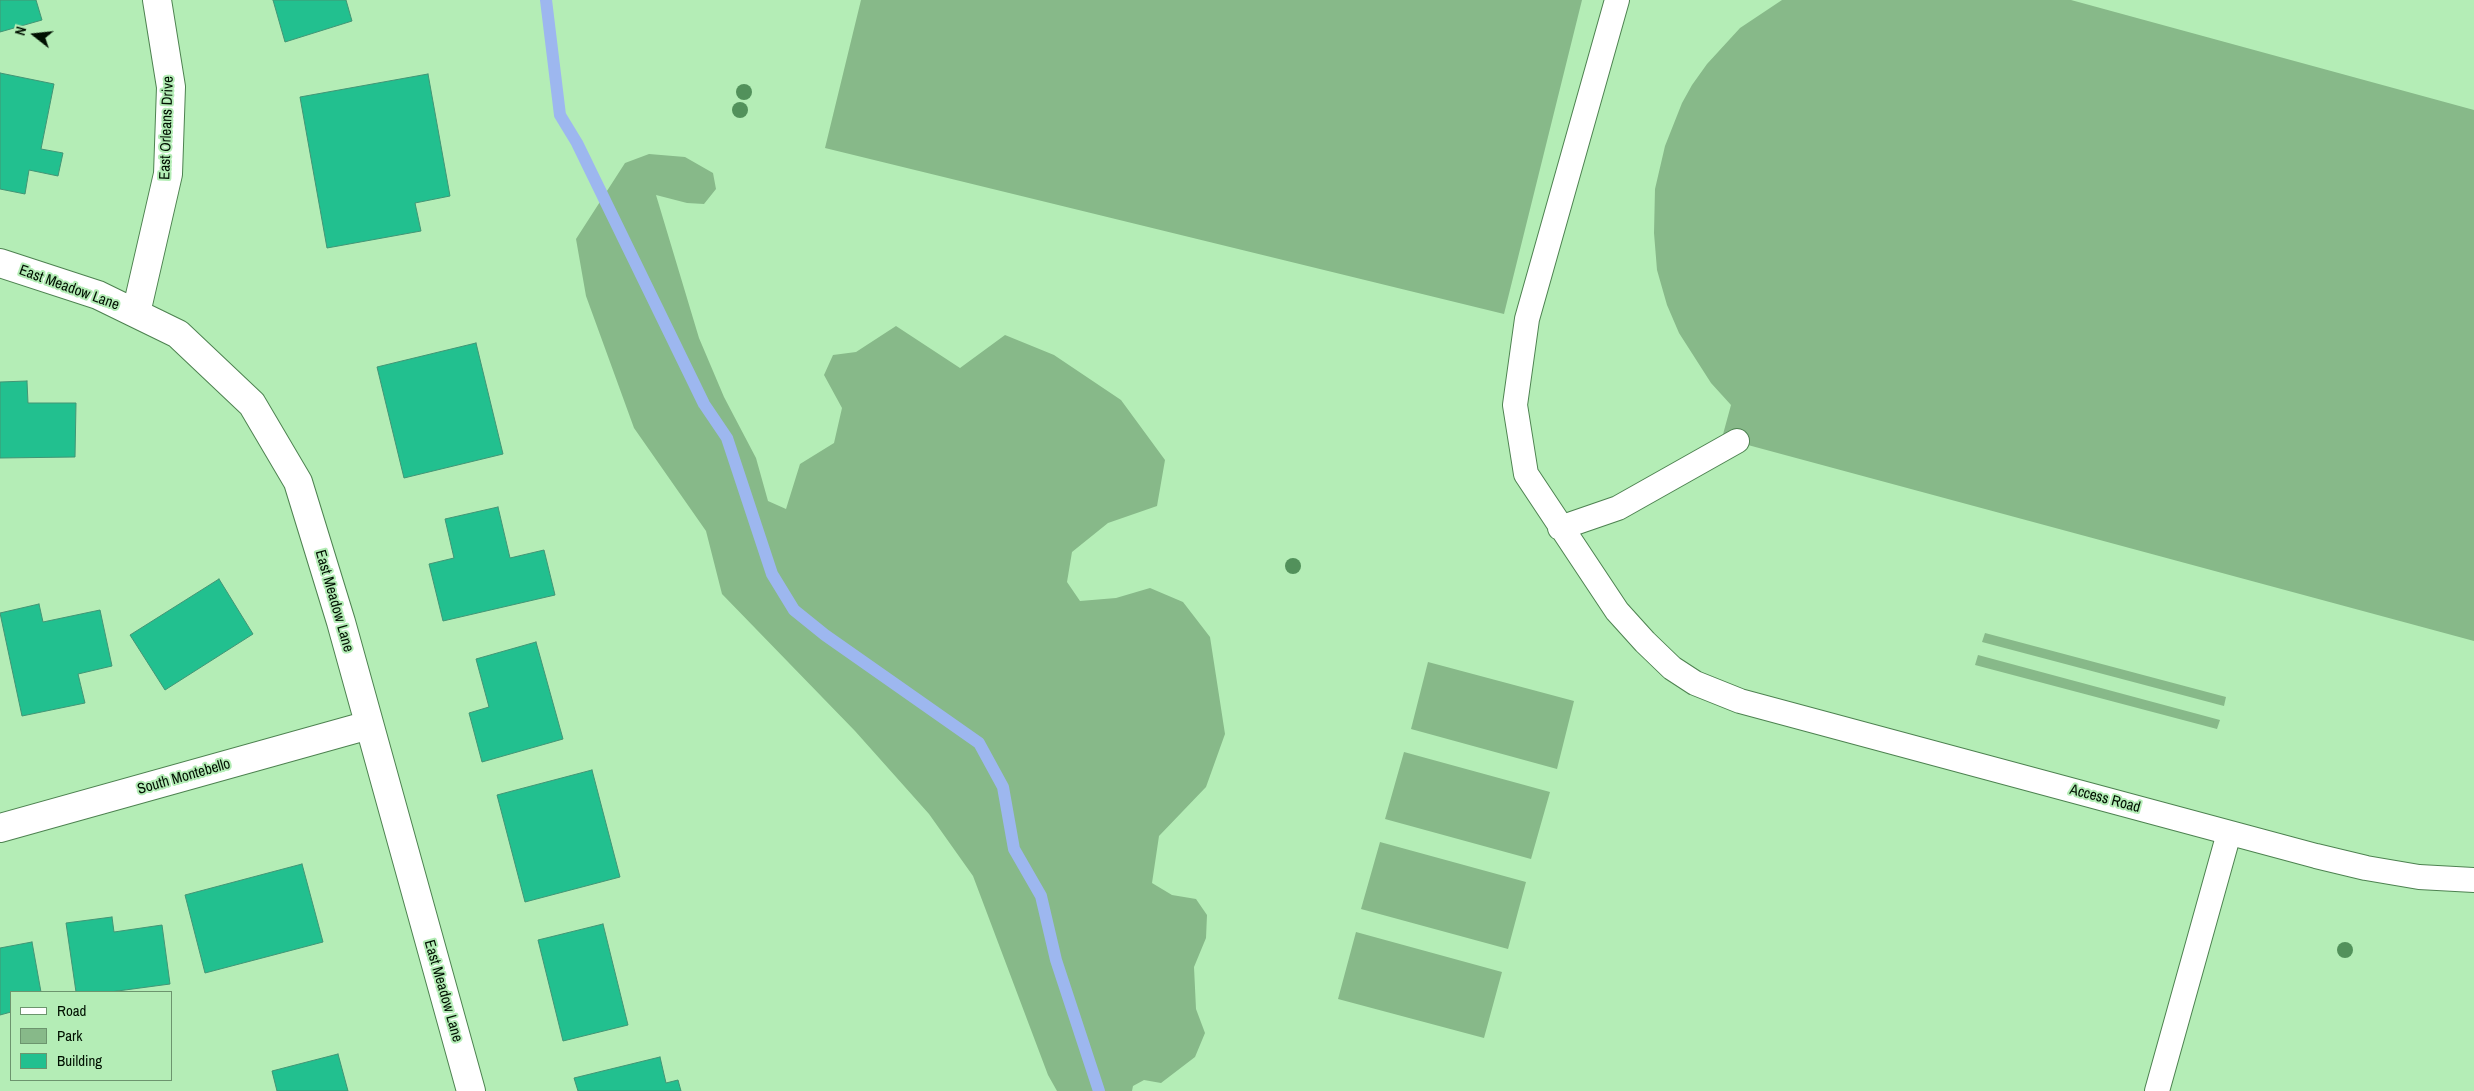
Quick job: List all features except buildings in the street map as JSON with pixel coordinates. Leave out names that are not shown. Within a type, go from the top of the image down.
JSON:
[{"type":"street","name":"East Orleans Drive","points":[[136,313],[168,174],[171,87],[158,0]]},
{"type":"street","name":"East Meadow Lane","points":[[0,263],[98,295],[178,334],[252,404],[298,482],[341,622],[470,1091]]},
{"type":"street","name":"South Montebello","points":[[0,828],[369,725]]},
{"type":"lane","name":"Access Road","points":[[1617,0],[1526,320],[1515,405],[1526,474],[1616,611],[1645,642],[1672,668],[1695,683],[1740,701],[2366,868],[2419,877],[2474,880]]},
{"type":"lane","points":[[1560,528],[1618,508],[1736,441]]},
{"type":"lane","points":[[2157,1091],[2230,833]]},
{"type":"green space","points":[[861,0],[1582,0],[1504,314],[825,148]]},
{"type":"green space","points":[[1782,0],[2071,0],[2474,110],[2474,641],[1722,438],[1731,405],[1711,383],[1679,333],[1667,305],[1657,270],[1654,233],[1655,189],[1665,146],[1682,103],[1692,85],[1707,64],[1740,28]]},
{"type":"green space","points":[[649,154],[685,157],[713,173],[716,189],[704,204],[687,203],[656,195],[699,338],[724,397],[756,458],[768,501],[786,509],[800,464],[834,443],[842,408],[824,375],[833,355],[856,352],[896,326],[960,368],[1005,335],[1054,355],[1121,400],[1165,460],[1157,506],[1108,523],[1072,552],[1067,582],[1080,601],[1116,598],[1150,588],[1183,602],[1210,637],[1225,734],[1206,787],[1159,836],[1152,883],[1172,895],[1196,899],[1207,915],[1206,938],[1194,967],[1196,1009],[1205,1033],[1195,1057],[1161,1083],[1144,1080],[1133,1086],[1132,1091],[1057,1091],[1048,1075],[973,876],[929,814],[855,731],[722,594],[706,531],[634,428],[586,296],[576,239],[625,163]]},
{"type":"green space","points":[[1985,633],[2226,697],[2224,706],[1982,642]]},
{"type":"green space","points":[[1978,655],[2220,720],[2217,729],[1975,665]]},
{"type":"green space","points":[[1428,662],[1574,701],[1557,769],[1411,729]]},
{"type":"green space","points":[[1404,752],[1550,792],[1531,859],[1385,819]]},
{"type":"green space","points":[[1380,842],[1526,882],[1508,949],[1361,909]]},
{"type":"green space","points":[[1356,932],[1502,972],[1484,1038],[1338,999]]},
{"type":"waterway","points":[[546,0],[560,115],[577,143],[704,404],[727,438],[772,574],[794,610],[825,635],[979,743],[1003,787],[1014,849],[1041,896],[1056,960],[1099,1091]]}]
